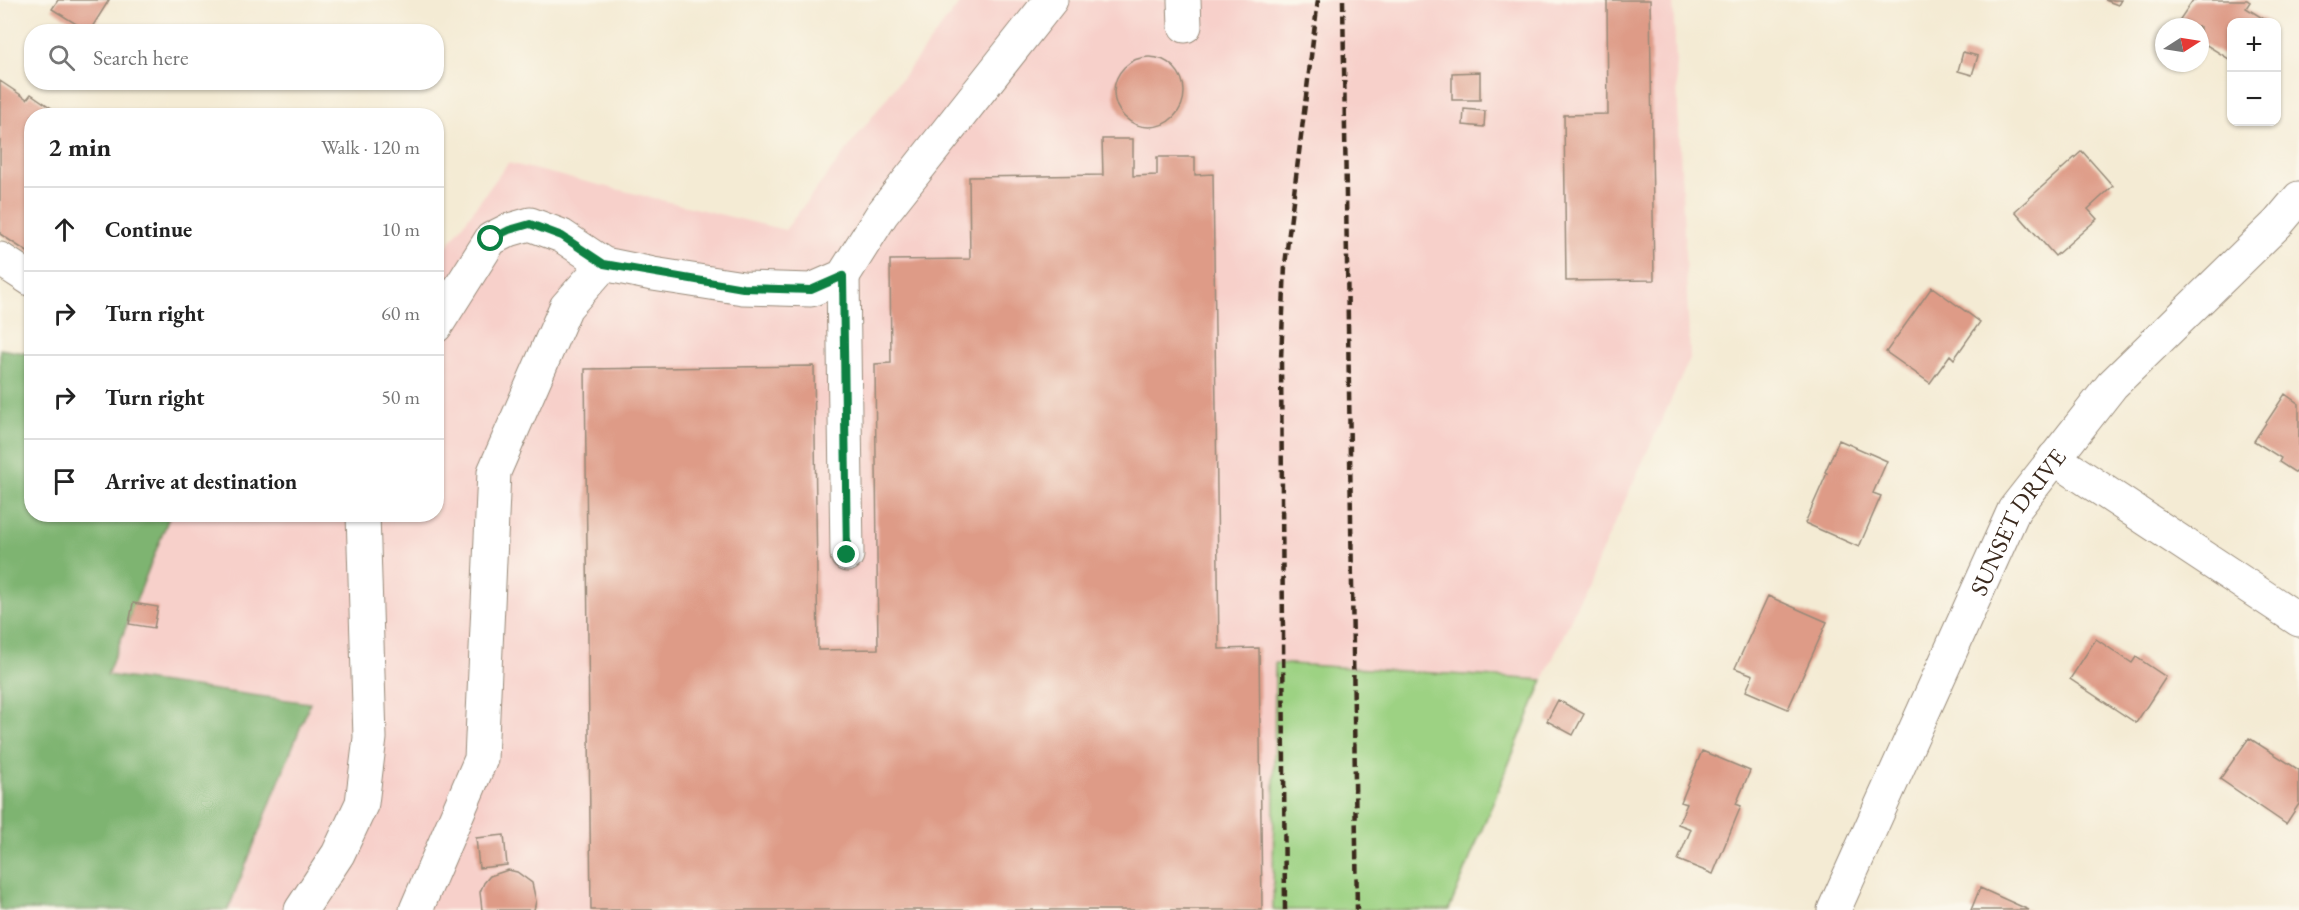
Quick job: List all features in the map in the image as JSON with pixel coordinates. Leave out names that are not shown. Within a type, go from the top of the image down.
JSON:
[{"type":"street","points":[[847,555],[843,276],[882,214],[1051,0]]},
{"type":"street","name":"SUNSET DRIVE","points":[[1834,910],[2014,510],[2112,385],[2278,223],[2299,198]]},
{"type":"street","points":[[444,313],[491,239],[509,230],[530,224],[562,236],[604,264],[743,288],[811,290],[843,276]]},
{"type":"street","points":[[0,259],[24,275]]},
{"type":"street","points":[[416,910],[481,759],[494,472],[566,307],[604,264]]},
{"type":"street","points":[[2054,458],[2299,620]]},
{"type":"street","points":[[301,910],[338,854],[362,803],[370,738],[363,522]]},
{"type":"shaded area","points":[[962,0],[1673,0],[1690,358],[1543,680],[1275,663],[1273,910],[228,910],[310,703],[107,675],[167,522],[444,522],[444,250],[508,163],[785,230]]},
{"type":"green space","points":[[0,349],[24,353],[24,522],[167,522],[107,675],[310,703],[228,910],[0,910]]},
{"type":"green space","points":[[1275,663],[1543,680],[1449,910],[1273,910]]},
{"type":"building","points":[[58,0],[109,0],[94,24],[76,24],[52,9]]},
{"type":"building","points":[[1607,0],[1650,0],[1654,280],[1566,281],[1564,115],[1608,114]]},
{"type":"building","points":[[2105,0],[2121,0],[2118,5]]},
{"type":"building","points":[[2193,0],[2247,0],[2250,2],[2246,8],[2262,18],[2227,18],[2227,58],[2209,47],[2209,18],[2181,18]]},
{"type":"building","points":[[1963,52],[1978,56],[1972,75],[1958,71]]},
{"type":"building","points":[[1149,57],[1162,60],[1174,67],[1181,79],[1184,92],[1181,105],[1174,117],[1162,124],[1149,127],[1136,124],[1124,117],[1117,105],[1114,92],[1117,79],[1124,67],[1136,60]]},
{"type":"building","points":[[1480,72],[1480,100],[1452,100],[1452,73]]},
{"type":"building","points":[[0,81],[27,99],[31,94],[51,108],[24,108],[24,250],[0,234]]},
{"type":"building","points":[[1464,109],[1485,111],[1484,127],[1463,125]]},
{"type":"building","points":[[1102,139],[1133,139],[1133,176],[1157,175],[1157,157],[1195,157],[1195,175],[1213,174],[1219,649],[1259,648],[1262,910],[591,910],[585,369],[814,366],[818,650],[878,649],[875,364],[891,363],[890,260],[970,259],[969,177],[1103,175]]},
{"type":"building","points":[[2082,151],[2113,186],[2088,209],[2097,219],[2055,256],[2015,211]]},
{"type":"building","points":[[1932,287],[1980,322],[1954,359],[1950,355],[1930,383],[1886,352]]},
{"type":"building","points":[[2285,394],[2299,404],[2299,468],[2296,473],[2279,462],[2281,458],[2254,441]]},
{"type":"building","points":[[1839,440],[1887,461],[1873,493],[1881,496],[1859,547],[1805,523]]},
{"type":"building","points":[[1768,596],[1827,622],[1788,709],[1746,691],[1753,675],[1735,668]]},
{"type":"building","points":[[133,603],[158,607],[154,628],[129,624]]},
{"type":"building","points":[[2096,639],[2132,663],[2136,657],[2166,677],[2136,723],[2070,679]]},
{"type":"building","points":[[1558,700],[1584,714],[1573,735],[1547,721]]},
{"type":"building","points":[[2249,738],[2299,770],[2299,804],[2286,824],[2220,779]]},
{"type":"building","points":[[1702,751],[1750,771],[1736,804],[1741,806],[1713,874],[1678,860],[1691,829],[1678,824],[1687,804],[1681,802]]},
{"type":"building","points":[[504,835],[507,865],[479,868],[476,838]]},
{"type":"building","points":[[508,870],[517,872],[532,883],[536,901],[534,910],[482,910],[480,892],[484,883],[490,876]]},
{"type":"building","points":[[1980,888],[2029,910],[1971,910]]},
{"type":"railway","points":[[1285,910],[1281,359],[1285,265],[1318,0]]},
{"type":"railway","points":[[1343,0],[1357,910]]},
{"type":"route","points":[[491,239],[509,230],[530,224],[562,236],[604,264],[743,288],[811,290],[843,276],[847,555]]}]
